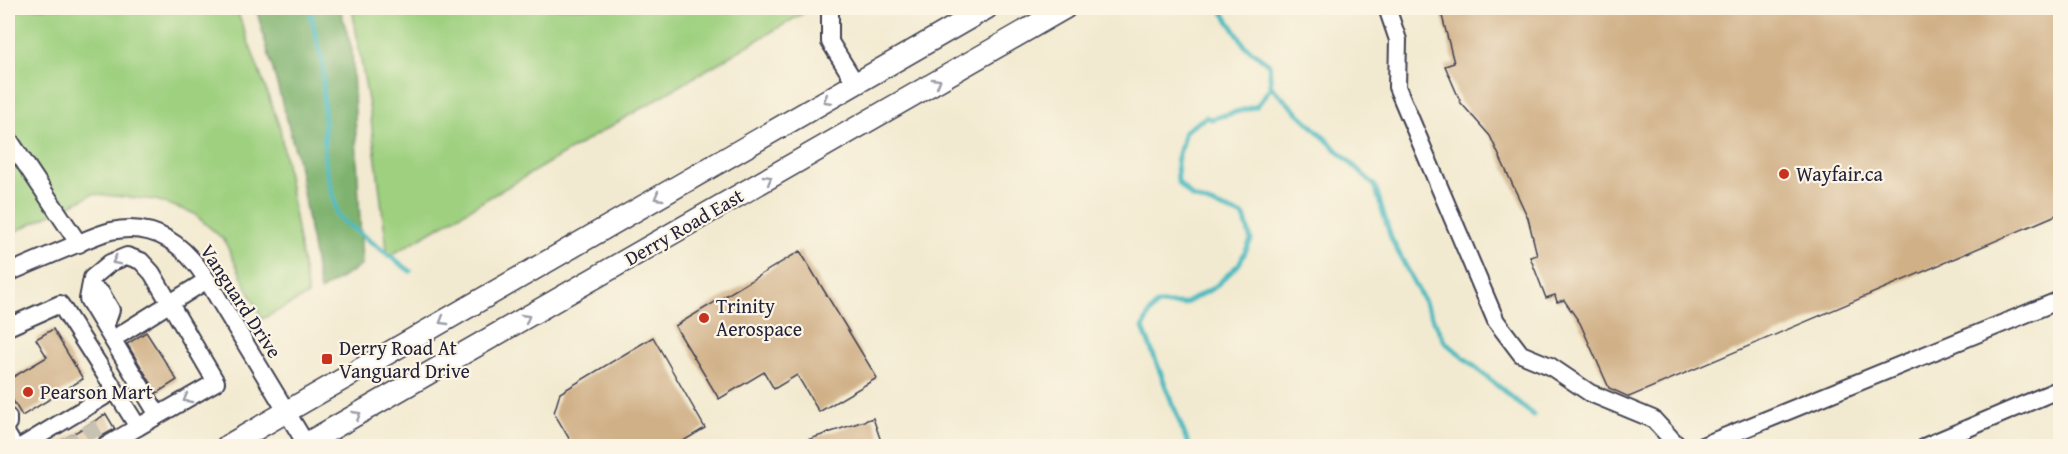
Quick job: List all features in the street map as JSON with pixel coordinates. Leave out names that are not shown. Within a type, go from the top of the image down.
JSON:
[{"type":"main road","name":"Derry Road East","points":[[227,447],[285,411],[987,8]]},
{"type":"main road","name":"Derry Road East","points":[[304,445],[1065,8]]},
{"type":"street","points":[[830,8],[830,42],[856,84]]},
{"type":"street","points":[[1387,8],[1398,40],[1397,87],[1496,321],[1521,354],[1550,366],[1590,393],[1653,419],[1678,447]]},
{"type":"street","points":[[8,138],[79,244]]},
{"type":"street","name":"Vanguard Drive","points":[[8,273],[108,231],[129,228],[152,232],[177,244],[193,259],[207,280],[304,445]]},
{"type":"street","points":[[102,446],[158,416],[216,382],[152,273],[141,261],[127,256],[110,263],[92,278],[88,299],[158,416]]},
{"type":"street","points":[[121,334],[207,280]]},
{"type":"street","points":[[1702,447],[2061,300]]},
{"type":"street","points":[[8,327],[60,304],[138,427]]},
{"type":"street","points":[[1926,447],[2061,389]]},
{"type":"street","points":[[8,436],[22,446],[47,440],[84,418],[115,390]]},
{"type":"street","points":[[8,417],[8,423]]},
{"type":"green space","points":[[8,8],[236,8],[280,128],[308,295],[262,319],[224,240],[193,213],[156,200],[93,194],[8,235]]},
{"type":"green space","points":[[256,8],[340,8],[352,50],[362,265],[320,291],[297,157]]},
{"type":"green space","points":[[352,8],[812,8],[388,257],[370,112]]},
{"type":"building","name":"Wayfair.ca","points":[[1440,8],[2061,8],[2061,213],[1629,397],[1609,388],[1580,323],[1564,300],[1557,302],[1555,295],[1546,298],[1530,257],[1537,255],[1528,218],[1490,136],[1461,103],[1445,66],[1454,63]]},
{"type":"building","points":[[800,251],[877,378],[819,412],[797,375],[774,389],[764,372],[719,399],[675,326]]},
{"type":"building","points":[[53,329],[83,379],[22,416],[8,392],[8,380],[47,357],[36,339]]},
{"type":"building","points":[[146,332],[177,380],[157,393],[127,344]]},
{"type":"building","points":[[653,337],[705,428],[673,447],[574,447],[554,413],[560,393]]},
{"type":"building","points":[[106,414],[115,429],[100,437],[95,447],[51,447]]},
{"type":"building","points":[[873,418],[883,447],[795,447],[795,444]]},
{"type":"waterway","points":[[309,8],[323,64],[325,164],[338,217],[410,271]]},
{"type":"waterway","points":[[1189,446],[1143,328],[1149,314],[1157,304],[1184,304],[1215,287],[1239,264],[1251,240],[1244,216],[1192,197],[1178,182],[1177,162],[1185,131],[1206,117],[1211,119],[1257,106],[1271,87],[1269,64],[1245,46],[1220,8]]},
{"type":"waterway","points":[[1271,87],[1375,186],[1391,238],[1445,342],[1533,415]]},
{"type":"tunnel","points":[[88,424],[99,444]]},
{"type":"tunnel","points":[[68,436],[74,446]]},
{"type":"place","name":"Wayfair.ca","points":[[1784,174]]},
{"type":"place","name":"Trinity Aerospace","points":[[704,318]]},
{"type":"place","name":"Derry Road At Vanguard Drive","points":[[327,359]]},
{"type":"place","name":"Pearson Mart","points":[[28,392]]}]
